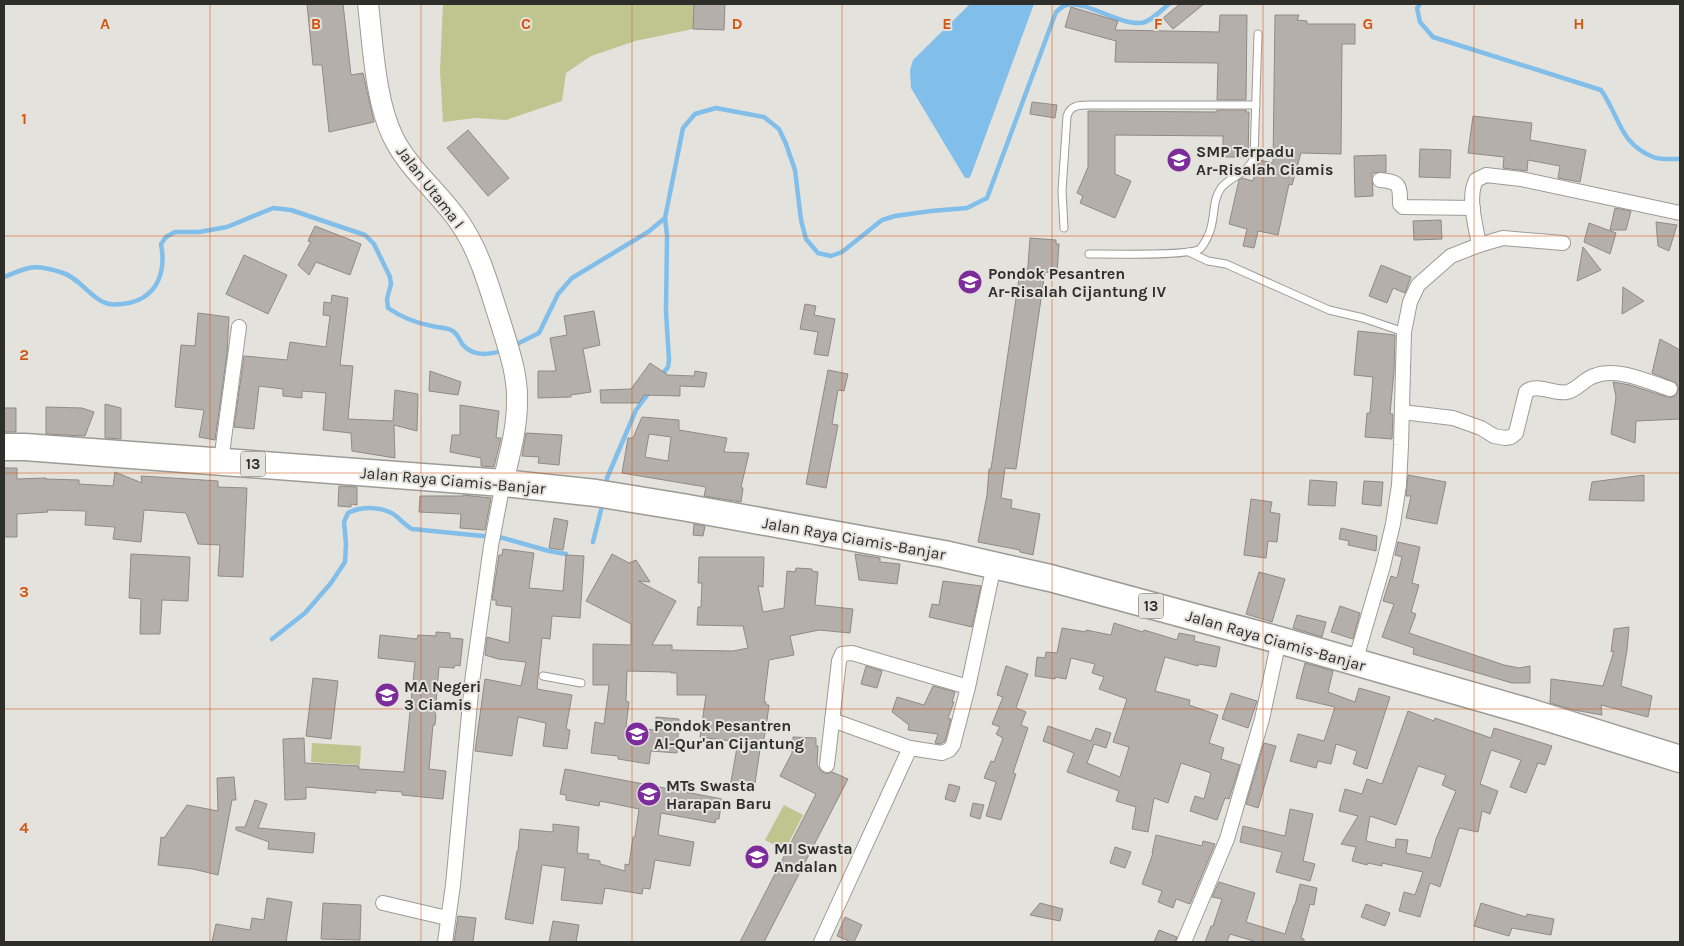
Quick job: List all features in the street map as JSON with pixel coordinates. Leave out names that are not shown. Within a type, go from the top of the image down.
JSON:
[{"type":"highway","name":"Jalan Raya Ciamis-Banjar","points":[[4,447],[220,461],[503,483],[604,494],[944,554],[994,564],[1279,640],[1526,711],[1680,759]]},
{"type":"street","name":"Jalan Utama I","points":[[368,4],[378,85],[386,121],[392,137],[403,156],[468,234],[488,284],[509,353],[517,389],[517,413],[516,432],[503,483]]},
{"type":"street","points":[[1479,245],[1473,208],[1473,193],[1476,180],[1481,176],[1492,175],[1521,179],[1680,213]]},
{"type":"street","points":[[1380,180],[1394,182],[1398,186],[1400,190],[1400,204],[1403,207],[1473,208]]},
{"type":"street","points":[[1355,662],[1382,566],[1399,486],[1404,332],[1410,302],[1418,285],[1451,256],[1503,238],[1563,243]]},
{"type":"street","points":[[220,461],[239,327]]},
{"type":"street","points":[[1402,412],[1453,418],[1481,428],[1494,436],[1505,438],[1511,437],[1516,433],[1526,392],[1529,389],[1537,388],[1555,392],[1568,392],[1594,376],[1610,372],[1642,379],[1670,389]]},
{"type":"street","points":[[445,942],[472,682],[491,546],[503,483]]},
{"type":"street","points":[[832,720],[910,748],[942,753],[949,750],[953,745],[968,687],[994,564]]},
{"type":"street","points":[[1184,942],[1227,839],[1262,719],[1279,640]]},
{"type":"street","points":[[827,765],[839,661],[844,653],[852,653],[968,687]]},
{"type":"street","points":[[821,942],[910,748]]},
{"type":"street","points":[[383,903],[447,918]]},
{"type":"lane","points":[[1089,254],[1189,252],[1200,249],[1209,236],[1217,196],[1222,187],[1248,168],[1254,157],[1258,34]]},
{"type":"lane","points":[[1064,228],[1062,191],[1067,119],[1068,113],[1073,107],[1078,105],[1256,105]]},
{"type":"lane","points":[[1189,252],[1208,260],[1226,264],[1329,310],[1363,318],[1404,332]]},
{"type":"lane","points":[[543,676],[581,683]]},
{"type":"green space","points":[[443,4],[694,4],[693,29],[635,41],[591,56],[566,73],[562,101],[506,120],[475,118],[443,122],[440,71]]},
{"type":"green space","points":[[312,743],[361,746],[360,765],[311,762]]},
{"type":"green space","points":[[784,805],[803,815],[785,850],[765,840]]},
{"type":"water","points":[[970,4],[1034,4],[971,175],[969,178],[965,178],[911,88],[910,70],[913,60]]},
{"type":"building","points":[[307,4],[343,4],[351,75],[363,73],[374,122],[329,132],[322,65],[313,65]]},
{"type":"building","points":[[694,4],[725,4],[724,30],[693,29]]},
{"type":"building","points":[[1180,4],[1204,4],[1173,29],[1163,18]]},
{"type":"building","points":[[1071,7],[1118,21],[1115,30],[1219,32],[1220,15],[1247,15],[1246,100],[1217,100],[1218,63],[1115,62],[1116,41],[1065,27]]},
{"type":"building","points":[[1275,15],[1299,15],[1297,20],[1307,21],[1307,24],[1355,24],[1355,44],[1342,44],[1341,154],[1301,153],[1292,185],[1289,184],[1278,235],[1258,231],[1254,248],[1243,246],[1247,229],[1229,224],[1239,180],[1242,178],[1253,181],[1259,160],[1273,163]]},
{"type":"building","points":[[1032,102],[1057,105],[1055,118],[1030,114]]},
{"type":"building","points":[[1217,110],[1246,110],[1246,112],[1249,112],[1248,157],[1223,157],[1223,136],[1115,135],[1115,174],[1131,181],[1115,218],[1080,203],[1083,196],[1077,193],[1088,167],[1088,111],[1217,112]]},
{"type":"building","points":[[1473,116],[1532,123],[1530,140],[1586,150],[1580,182],[1558,178],[1560,166],[1528,160],[1527,171],[1503,168],[1504,157],[1468,153]]},
{"type":"building","points":[[468,130],[509,178],[488,196],[447,148]]},
{"type":"building","points":[[1420,149],[1451,150],[1450,178],[1419,177]]},
{"type":"building","points":[[1386,155],[1386,172],[1372,173],[1373,196],[1355,197],[1354,156]]},
{"type":"building","points":[[1615,208],[1631,211],[1626,230],[1610,230]]},
{"type":"building","points":[[1441,220],[1442,239],[1414,240],[1413,221]]},
{"type":"building","points":[[1656,222],[1677,225],[1669,251],[1658,246]]},
{"type":"building","points":[[1589,223],[1616,233],[1610,254],[1584,242]]},
{"type":"building","points":[[315,226],[361,244],[350,275],[316,262],[309,275],[298,265],[311,242],[308,241]]},
{"type":"building","points":[[1030,238],[1056,240],[1056,244],[1059,244],[1057,273],[1045,272],[1016,469],[1005,468],[1001,498],[1012,500],[1011,508],[1040,514],[1033,555],[1020,552],[1020,550],[978,542],[987,495],[989,469],[991,469],[1019,278],[1027,279]]},
{"type":"building","points":[[1583,247],[1601,270],[1577,281]]},
{"type":"building","points":[[244,255],[287,275],[268,314],[226,294]]},
{"type":"building","points":[[1381,265],[1411,277],[1405,293],[1393,288],[1387,303],[1369,296]]},
{"type":"building","points":[[1623,287],[1644,301],[1622,314]]},
{"type":"building","points":[[332,295],[348,298],[340,365],[353,366],[348,419],[393,421],[395,390],[418,394],[417,431],[394,425],[395,458],[352,451],[351,433],[323,430],[326,393],[302,391],[302,398],[283,396],[283,389],[259,386],[254,429],[234,427],[244,356],[287,360],[290,342],[326,347],[330,316],[323,315],[324,302],[331,303]]},
{"type":"building","points":[[805,304],[816,306],[814,315],[835,319],[828,356],[814,354],[818,332],[800,329]]},
{"type":"building","points":[[594,311],[600,345],[583,349],[591,392],[571,395],[571,397],[538,398],[538,371],[556,371],[550,338],[567,335],[564,316]]},
{"type":"building","points":[[198,313],[229,317],[227,354],[215,440],[199,437],[204,410],[175,407],[181,345],[195,346]]},
{"type":"building","points":[[1358,331],[1395,335],[1390,414],[1393,414],[1392,439],[1365,437],[1367,413],[1370,413],[1373,377],[1354,375]]},
{"type":"building","points":[[1660,339],[1680,350],[1680,419],[1636,421],[1635,443],[1611,434],[1616,397],[1613,382],[1630,385],[1667,397],[1676,395],[1679,388],[1676,383],[1652,373]]},
{"type":"building","points":[[650,363],[668,375],[694,376],[695,371],[707,373],[704,387],[680,386],[680,396],[644,395],[639,403],[601,403],[600,390],[631,389]]},
{"type":"building","points":[[828,370],[848,374],[844,391],[838,390],[832,424],[838,425],[826,488],[806,484]]},
{"type":"building","points":[[430,371],[461,382],[458,395],[429,391]]},
{"type":"building","points":[[105,404],[121,408],[121,439],[105,438]]},
{"type":"building","points":[[460,405],[499,411],[496,438],[501,438],[494,467],[481,466],[481,458],[450,452],[452,435],[460,435]]},
{"type":"building","points":[[46,407],[82,408],[94,412],[85,436],[46,434]]},
{"type":"building","points":[[4,408],[16,408],[16,432],[4,432]]},
{"type":"building","points":[[642,417],[679,420],[679,430],[727,438],[724,452],[749,453],[741,487],[743,488],[741,502],[704,496],[706,487],[622,473],[628,438],[633,438]],"holes":[[[649,434],[671,437],[668,461],[645,457]]]},
{"type":"building","points":[[526,433],[562,435],[559,465],[538,463],[539,457],[522,456]]},
{"type":"building","points":[[4,468],[17,468],[17,479],[79,480],[79,484],[113,486],[115,472],[142,483],[141,476],[218,481],[218,487],[247,488],[243,577],[218,576],[220,545],[198,544],[186,513],[144,510],[141,542],[113,539],[115,527],[85,525],[86,511],[47,510],[48,512],[17,514],[17,537],[4,537]]},
{"type":"building","points":[[1408,475],[1446,482],[1437,524],[1406,518],[1411,496],[1406,496]]},
{"type":"building","points":[[1644,475],[1644,501],[1589,500],[1592,482]]},
{"type":"building","points":[[1310,480],[1337,482],[1335,506],[1308,505]]},
{"type":"building","points":[[1364,481],[1383,482],[1381,506],[1362,504]]},
{"type":"building","points":[[339,486],[357,487],[357,505],[351,504],[351,507],[338,506]]},
{"type":"building","points":[[463,495],[491,498],[485,530],[460,528],[461,514],[419,512],[420,496]]},
{"type":"building","points":[[1251,499],[1272,502],[1270,512],[1280,514],[1277,542],[1268,541],[1266,558],[1244,555]]},
{"type":"building","points":[[554,518],[568,521],[563,550],[549,548]]},
{"type":"building","points":[[694,524],[705,526],[703,536],[693,535]]},
{"type":"building","points":[[1341,528],[1377,536],[1376,551],[1348,545],[1349,541],[1339,539]]},
{"type":"building","points":[[1398,542],[1420,547],[1412,583],[1419,585],[1411,612],[1416,614],[1409,633],[1504,665],[1519,668],[1530,666],[1530,683],[1512,683],[1413,654],[1414,648],[1382,637],[1394,604],[1383,601],[1391,576],[1397,578],[1402,557],[1395,555]]},
{"type":"building","points":[[503,549],[534,553],[529,588],[563,591],[566,555],[584,556],[580,618],[552,616],[550,639],[542,638],[538,676],[537,689],[572,695],[566,729],[570,730],[567,749],[543,746],[546,723],[518,717],[512,756],[475,751],[485,679],[521,686],[526,662],[498,659],[485,655],[487,637],[509,643],[512,607],[496,605],[496,600],[492,600],[499,555],[502,555]]},
{"type":"building","points":[[131,554],[190,557],[188,601],[162,600],[160,634],[140,634],[141,599],[129,598]]},
{"type":"building","points":[[612,554],[629,563],[636,560],[650,582],[638,581],[676,601],[652,645],[672,645],[672,650],[733,651],[748,648],[743,626],[697,625],[698,607],[701,607],[702,583],[698,583],[699,557],[764,557],[763,587],[758,586],[763,612],[784,608],[787,571],[795,572],[796,568],[812,569],[812,571],[818,572],[815,605],[853,609],[850,633],[819,630],[790,636],[794,655],[769,660],[764,702],[766,702],[766,705],[769,705],[766,728],[763,743],[761,743],[755,783],[753,782],[751,790],[730,787],[738,742],[700,737],[706,695],[677,695],[677,673],[627,671],[626,701],[629,702],[626,727],[655,730],[656,717],[679,719],[677,753],[651,751],[649,764],[618,759],[618,756],[591,753],[595,722],[604,724],[609,685],[593,685],[593,644],[631,645],[631,624],[586,601]]},
{"type":"building","points":[[855,554],[880,558],[880,562],[900,564],[897,584],[859,580]]},
{"type":"building","points":[[1259,572],[1285,579],[1272,622],[1246,614]]},
{"type":"building","points":[[943,581],[981,586],[972,627],[929,617],[932,604],[939,605]]},
{"type":"building","points":[[1340,606],[1360,613],[1353,639],[1331,632]]},
{"type":"building","points":[[1297,615],[1326,622],[1322,637],[1293,628]]},
{"type":"building","points":[[1114,623],[1177,640],[1179,633],[1195,636],[1194,641],[1220,647],[1216,667],[1199,664],[1198,666],[1165,657],[1155,691],[1190,700],[1189,705],[1218,715],[1209,743],[1224,748],[1221,759],[1240,765],[1229,799],[1225,798],[1217,820],[1190,811],[1195,796],[1204,799],[1211,773],[1181,763],[1168,803],[1154,798],[1148,832],[1132,829],[1136,807],[1116,801],[1119,791],[1067,772],[1074,753],[1043,741],[1048,726],[1091,741],[1096,728],[1111,733],[1106,748],[1094,744],[1087,763],[1120,777],[1129,747],[1113,742],[1127,699],[1099,689],[1104,677],[1092,673],[1095,664],[1071,658],[1066,679],[1035,676],[1037,657],[1045,658],[1046,652],[1057,653],[1062,628],[1111,635]]},
{"type":"building","points":[[1629,627],[1621,686],[1652,696],[1648,717],[1601,705],[1602,715],[1550,703],[1551,679],[1603,686],[1614,651],[1611,652],[1614,629]]},
{"type":"building","points":[[436,632],[450,633],[450,638],[463,639],[460,666],[455,665],[454,668],[439,667],[436,715],[435,725],[433,725],[429,769],[446,771],[443,799],[402,795],[402,792],[376,790],[376,793],[306,787],[306,799],[285,800],[283,739],[304,738],[305,763],[359,766],[359,769],[404,772],[415,662],[378,658],[380,635],[417,639],[418,635],[436,636]]},
{"type":"building","points":[[1305,663],[1333,671],[1328,692],[1355,702],[1359,688],[1390,697],[1367,769],[1353,764],[1357,751],[1336,744],[1331,764],[1318,761],[1316,768],[1290,761],[1298,734],[1324,741],[1335,707],[1296,698]]},
{"type":"building","points":[[866,666],[882,671],[877,688],[861,684]]},
{"type":"building","points":[[1006,666],[1028,674],[1016,708],[1026,712],[1021,725],[1028,728],[1013,773],[1016,774],[1001,820],[986,816],[996,782],[984,778],[991,761],[994,762],[1003,738],[996,734],[1000,727],[992,724],[1003,697],[997,695]]},
{"type":"building","points":[[313,678],[338,681],[331,739],[306,736]]},
{"type":"building","points":[[933,686],[955,692],[952,702],[954,702],[948,718],[951,719],[945,741],[941,744],[935,743],[938,734],[908,730],[909,725],[892,712],[897,697],[924,705]]},
{"type":"building","points":[[1231,693],[1257,701],[1248,728],[1222,719]]},
{"type":"building","points":[[1408,711],[1434,721],[1435,718],[1491,738],[1494,728],[1552,746],[1545,765],[1538,763],[1526,793],[1510,787],[1521,760],[1491,750],[1480,784],[1498,791],[1490,814],[1482,811],[1478,832],[1459,828],[1440,887],[1430,883],[1420,917],[1399,911],[1404,892],[1415,895],[1423,872],[1382,863],[1382,866],[1352,861],[1356,847],[1341,844],[1358,816],[1339,811],[1345,789],[1362,794],[1367,779],[1382,784]],"holes":[[[1418,766],[1446,775],[1442,785],[1456,791],[1436,839],[1431,858],[1406,853],[1408,840],[1396,839],[1395,848],[1366,841],[1370,816],[1396,825]]]},
{"type":"building","points":[[793,737],[816,738],[816,746],[818,746],[817,764],[819,769],[826,774],[832,772],[848,779],[764,942],[740,942],[816,794],[780,776],[792,753]]},
{"type":"building","points":[[1264,743],[1276,746],[1258,808],[1246,804]]},
{"type":"building","points":[[565,769],[722,799],[719,819],[716,819],[715,823],[661,813],[658,835],[694,842],[690,866],[655,860],[650,889],[643,888],[642,894],[605,888],[602,904],[561,900],[565,868],[542,865],[533,924],[505,919],[518,851],[520,829],[553,832],[553,824],[579,827],[577,853],[589,854],[588,859],[600,861],[600,864],[625,871],[625,864],[629,865],[639,809],[600,801],[599,806],[566,800],[566,795],[560,794]]},
{"type":"building","points":[[234,777],[236,800],[232,800],[218,875],[193,869],[158,865],[161,837],[164,838],[187,805],[218,811],[217,778]]},
{"type":"building","points":[[949,784],[960,787],[955,802],[945,799]]},
{"type":"building","points":[[255,800],[267,804],[258,828],[315,833],[313,853],[268,849],[269,842],[236,830],[236,827],[245,827]]},
{"type":"building","points":[[973,803],[984,805],[980,819],[970,816]]},
{"type":"building","points":[[1290,809],[1313,814],[1303,861],[1315,864],[1310,881],[1276,872],[1282,852],[1240,842],[1243,826],[1285,836]]},
{"type":"building","points":[[1156,835],[1202,846],[1203,841],[1215,844],[1190,904],[1176,899],[1173,908],[1158,902],[1162,891],[1142,884],[1153,853]]},
{"type":"building","points":[[1115,847],[1131,852],[1125,868],[1110,863]]},
{"type":"building","points":[[1219,882],[1255,893],[1246,922],[1285,934],[1300,884],[1317,888],[1314,905],[1310,904],[1301,938],[1304,939],[1304,942],[1257,942],[1230,934],[1227,942],[1205,942],[1211,926],[1213,926],[1222,899],[1212,897]]},
{"type":"building","points":[[267,898],[292,902],[286,942],[212,942],[216,924],[250,930],[252,918],[264,920]]},
{"type":"building","points":[[323,903],[361,905],[360,940],[321,939]]},
{"type":"building","points":[[1040,903],[1063,909],[1060,921],[1030,915]]},
{"type":"building","points":[[1481,903],[1526,917],[1527,914],[1554,919],[1551,935],[1512,928],[1509,936],[1474,926]]},
{"type":"building","points":[[1366,904],[1390,913],[1385,926],[1361,917]]},
{"type":"building","points":[[458,916],[476,918],[473,942],[454,942]]},
{"type":"building","points":[[845,917],[862,925],[854,942],[837,936]]},
{"type":"building","points":[[553,921],[579,925],[576,942],[549,942]]},
{"type":"building","points":[[1159,930],[1177,937],[1175,942],[1154,942]]},
{"type":"waterway","points":[[513,346],[539,333],[558,294],[572,278],[648,232],[665,218],[683,128],[695,114],[716,108],[764,117],[779,129],[795,170],[801,220],[806,239],[818,253],[831,256],[842,252],[882,220],[895,216],[967,208],[987,198],[1056,12],[1062,7],[1074,4],[1132,23],[1141,23],[1152,18],[1169,4]]},
{"type":"waterway","points":[[1420,4],[1417,8],[1420,22],[1433,37],[1601,90],[1621,128],[1633,144],[1656,158],[1680,159]]},
{"type":"waterway","points":[[4,277],[29,268],[51,270],[69,275],[103,302],[112,304],[129,303],[139,300],[147,294],[158,281],[162,263],[161,244],[166,237],[175,232],[199,232],[227,227],[273,208],[291,210],[365,235],[374,244],[390,277],[391,284],[387,299],[388,308],[414,321],[453,331],[463,345],[472,352],[488,354],[504,350]]},
{"type":"waterway","points":[[661,376],[668,367],[669,360],[666,312],[667,235],[665,218]]},
{"type":"waterway","points":[[606,487],[607,478],[636,410],[651,390]]},
{"type":"waterway","points":[[593,542],[603,502]]},
{"type":"waterway","points":[[272,639],[305,613],[331,583],[345,562],[344,522],[348,513],[360,509],[385,510],[412,529],[503,538],[566,554]]},
{"type":"place","name":"SMP Terpadu Ar-Risalah Ciamis","points":[[1179,160]]},
{"type":"place","name":"Pondok Pesantren Ar-Risalah Cijantung IV","points":[[970,282]]},
{"type":"place","name":"MA Negeri 3 Ciamis","points":[[387,695]]},
{"type":"place","name":"Pondok Pesantren Al-Qur'an Cijantung","points":[[637,734]]},
{"type":"place","name":"MTs Swasta Harapan Baru","points":[[649,794]]},
{"type":"place","name":"MI Swasta Andalan","points":[[757,857]]}]
